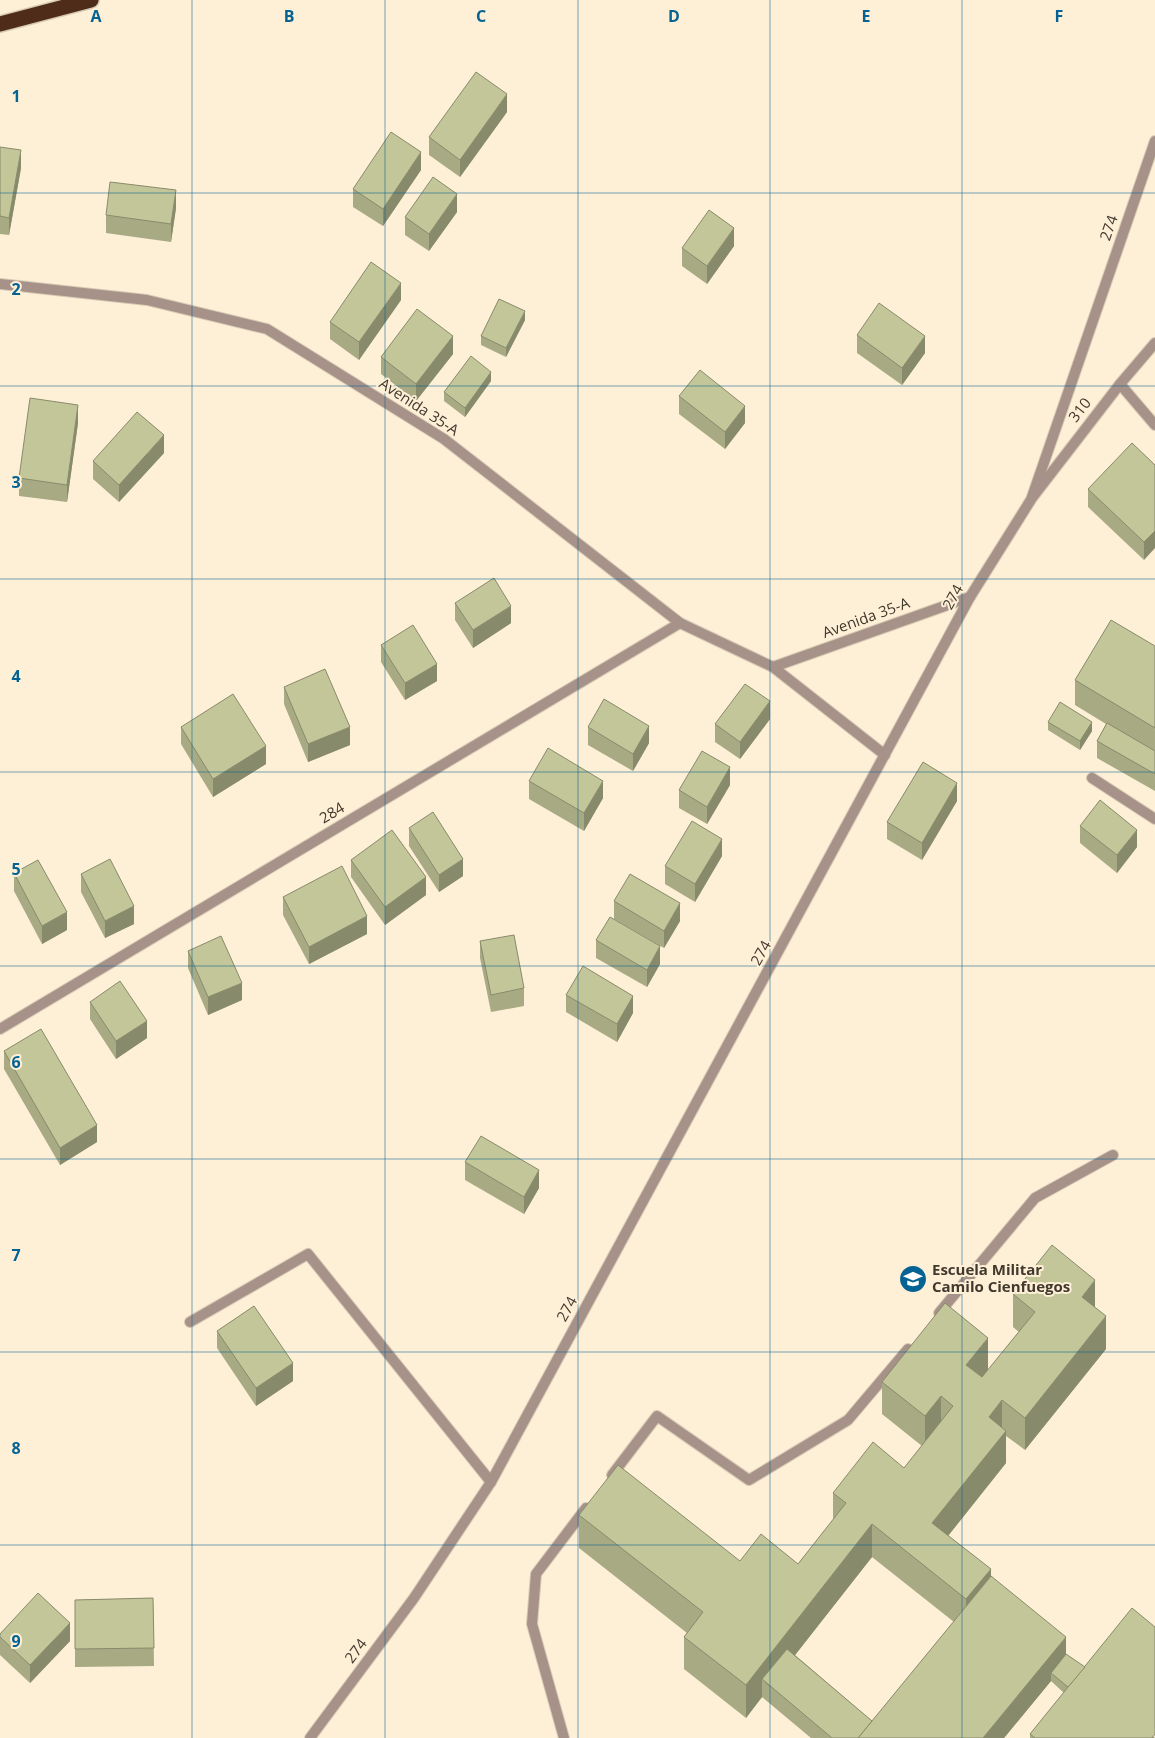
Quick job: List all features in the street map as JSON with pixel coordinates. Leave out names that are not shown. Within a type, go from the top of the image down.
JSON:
[{"type":"highway","points":[[0,24],[91,0]]},
{"type":"street","name":"274","points":[[310,1738],[414,1598],[491,1482],[970,597],[1032,498],[1155,141]]},
{"type":"street","name":"Avenida 35-A","points":[[0,284],[147,300],[267,329],[444,439],[680,623],[773,667],[885,755]]},
{"type":"street","name":"310","points":[[1032,498],[1120,384],[1155,344]]},
{"type":"street","points":[[1120,384],[1155,425]]},
{"type":"street","name":"Avenida 35-A","points":[[773,667],[970,597]]},
{"type":"street","name":"284","points":[[0,1029],[680,623]]},
{"type":"street","points":[[1092,778],[1155,818]]},
{"type":"street","points":[[930,1324],[1035,1198],[1113,1155]]},
{"type":"street","points":[[190,1322],[308,1254],[491,1482]]},
{"type":"street","points":[[608,1479],[657,1416],[749,1480],[848,1420],[917,1339]]},
{"type":"street","points":[[564,1738],[532,1624],[536,1574],[590,1503]]},
{"type":"building","points":[[476,72],[507,94],[460,160],[429,137]]},
{"type":"building","points":[[391,132],[421,152],[383,209],[353,189]]},
{"type":"building","points":[[0,147],[21,150],[9,218],[0,216]]},
{"type":"building","points":[[433,177],[457,194],[429,234],[405,217]]},
{"type":"building","points":[[110,182],[176,190],[171,224],[106,215]]},
{"type":"building","points":[[709,210],[734,228],[707,266],[682,248]]},
{"type":"building","points":[[371,262],[401,283],[359,342],[330,322]]},
{"type":"building","points":[[499,299],[525,311],[506,348],[481,336]]},
{"type":"building","points":[[879,303],[925,336],[902,368],[857,335]]},
{"type":"building","points":[[417,309],[453,336],[416,384],[381,357]]},
{"type":"building","points":[[471,356],[491,372],[465,408],[444,392]]},
{"type":"building","points":[[700,370],[745,406],[725,432],[679,396]]},
{"type":"building","points":[[30,398],[78,405],[67,485],[19,478]]},
{"type":"building","points":[[137,412],[164,435],[119,485],[93,461]]},
{"type":"building","points":[[1132,443],[1155,465],[1155,531],[1144,542],[1088,489]]},
{"type":"building","points":[[494,578],[511,606],[473,630],[455,603]]},
{"type":"building","points":[[1111,620],[1155,646],[1155,728],[1075,680]]},
{"type":"building","points":[[413,625],[437,664],[405,683],[381,645]]},
{"type":"building","points":[[325,669],[350,727],[308,744],[284,687]]},
{"type":"building","points":[[745,684],[770,701],[740,742],[715,724]]},
{"type":"building","points":[[233,694],[266,746],[213,779],[181,727]]},
{"type":"building","points":[[604,699],[649,726],[633,754],[588,727]]},
{"type":"building","points":[[1060,702],[1092,722],[1080,741],[1048,722]]},
{"type":"building","points":[[1107,723],[1155,751],[1155,774],[1097,741]]},
{"type":"building","points":[[548,748],[603,781],[584,813],[529,781]]},
{"type":"building","points":[[702,751],[730,767],[707,807],[679,790]]},
{"type":"building","points":[[923,762],[957,783],[922,843],[887,822]]},
{"type":"building","points":[[1100,800],[1137,830],[1117,855],[1080,826]]},
{"type":"building","points":[[433,812],[463,859],[439,875],[409,828]]},
{"type":"building","points":[[692,821],[722,839],[695,884],[665,866]]},
{"type":"building","points":[[392,830],[426,877],[385,907],[351,860]]},
{"type":"building","points":[[110,859],[134,906],[105,921],[81,874]]},
{"type":"building","points":[[38,860],[67,912],[42,926],[14,873]]},
{"type":"building","points":[[342,866],[367,916],[309,947],[283,897]]},
{"type":"building","points":[[630,874],[680,903],[664,931],[614,901]]},
{"type":"building","points":[[610,917],[660,946],[647,970],[596,940]]},
{"type":"building","points":[[514,935],[524,988],[491,995],[480,941]]},
{"type":"building","points":[[221,936],[242,983],[208,997],[188,951]]},
{"type":"building","points":[[583,966],[633,996],[617,1024],[566,995]]},
{"type":"building","points":[[120,981],[147,1021],[116,1041],[90,1002]]},
{"type":"building","points":[[41,1029],[97,1125],[60,1148],[4,1051]]},
{"type":"building","points":[[481,1136],[539,1170],[524,1197],[465,1162]]},
{"type":"building","points":[[1052,1245],[1095,1280],[1082,1297],[1106,1316],[1025,1418],[1002,1400],[989,1417],[1006,1431],[932,1523],[991,1569],[966,1599],[872,1524],[746,1685],[684,1637],[703,1612],[579,1515],[618,1465],[740,1561],[761,1534],[798,1564],[846,1503],[833,1493],[873,1442],[904,1468],[953,1406],[941,1396],[925,1416],[882,1382],[945,1303],[988,1338],[966,1365],[982,1377],[1035,1312],[1013,1294]]},
{"type":"building","points":[[254,1306],[293,1363],[256,1388],[217,1331]]},
{"type":"building","points":[[991,1576],[1066,1637],[983,1738],[858,1738]]},
{"type":"building","points":[[38,1593],[70,1623],[30,1665],[0,1637],[0,1634]]},
{"type":"building","points":[[153,1598],[154,1648],[75,1649],[75,1600]]},
{"type":"building","points":[[1132,1608],[1155,1627],[1155,1734],[1152,1738],[1035,1738],[1030,1734]]},
{"type":"building","points":[[787,1649],[872,1721],[858,1738],[832,1738],[762,1679]]},
{"type":"building","points":[[1066,1654],[1085,1667],[1068,1687],[1051,1673]]},
{"type":"place","name":"Escuela Militar Camilo Cienfuegos","points":[[913,1279]]}]
